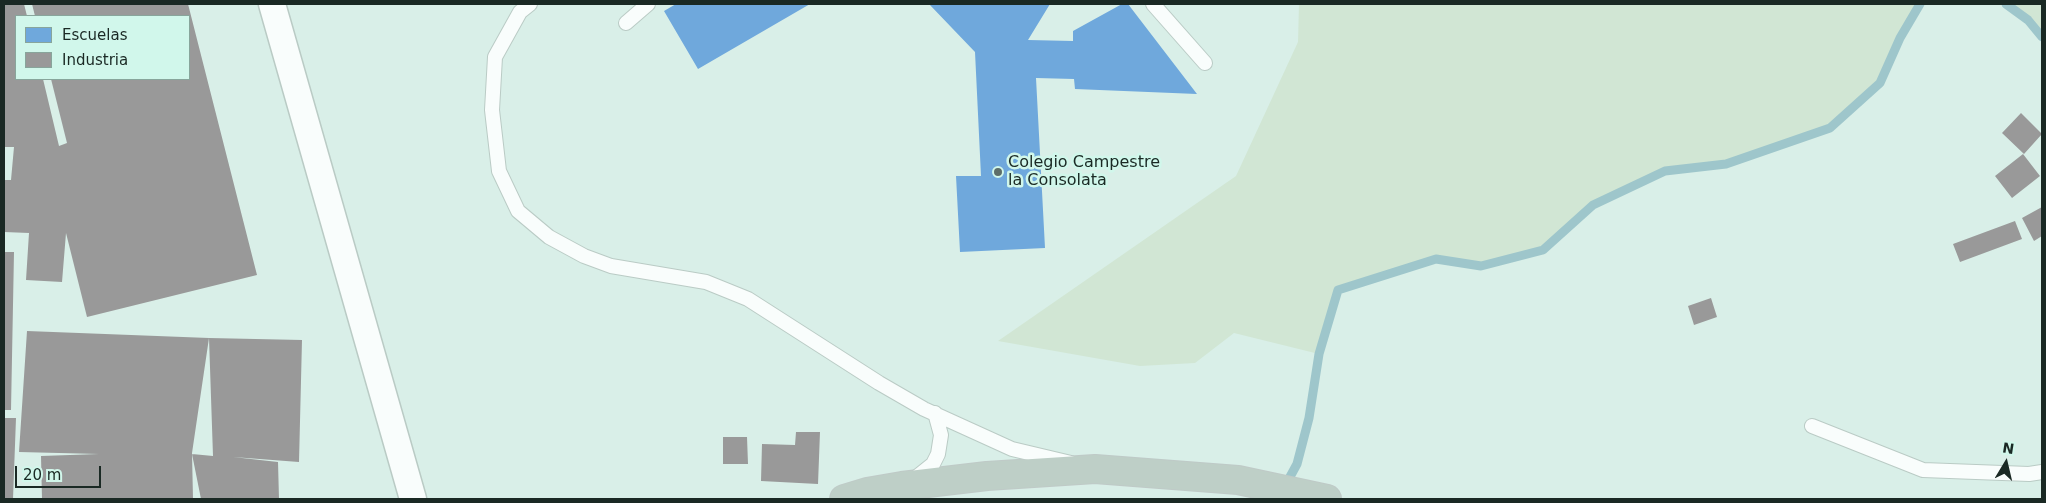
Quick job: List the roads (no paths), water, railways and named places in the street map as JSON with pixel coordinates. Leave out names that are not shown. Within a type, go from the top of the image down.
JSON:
[{"type":"highway","points":[[844,499],[867,492],[902,486],[987,476],[1095,469],[1238,480],[1328,499]]},
{"type":"street","points":[[272,4],[413,499]]},
{"type":"lane","points":[[530,4],[520,12],[495,57],[492,110],[499,171],[518,212],[549,238],[584,256],[611,266],[706,282],[748,299],[879,383],[924,409],[1012,449],[1046,455],[1095,469]]},
{"type":"lane","points":[[626,23],[648,4]]},
{"type":"lane","points":[[1153,4],[1205,63]]},
{"type":"lane","points":[[902,486],[922,474],[933,464],[938,454],[941,435],[935,413]]},
{"type":"lane","points":[[1812,426],[1923,470],[2029,474],[2042,472]]},
{"type":"waterway","points":[[1285,486],[1297,464],[1309,418],[1319,354],[1338,290],[1436,259],[1481,266],[1543,250],[1593,205],[1665,171],[1726,164],[1830,128],[1880,83],[1900,38],[1920,4]]},
{"type":"waterway","points":[[2006,4],[2028,20],[2042,37]]},
{"type":"place","name":"Colegio Campestre la Consolata","points":[[998,172]]}]
